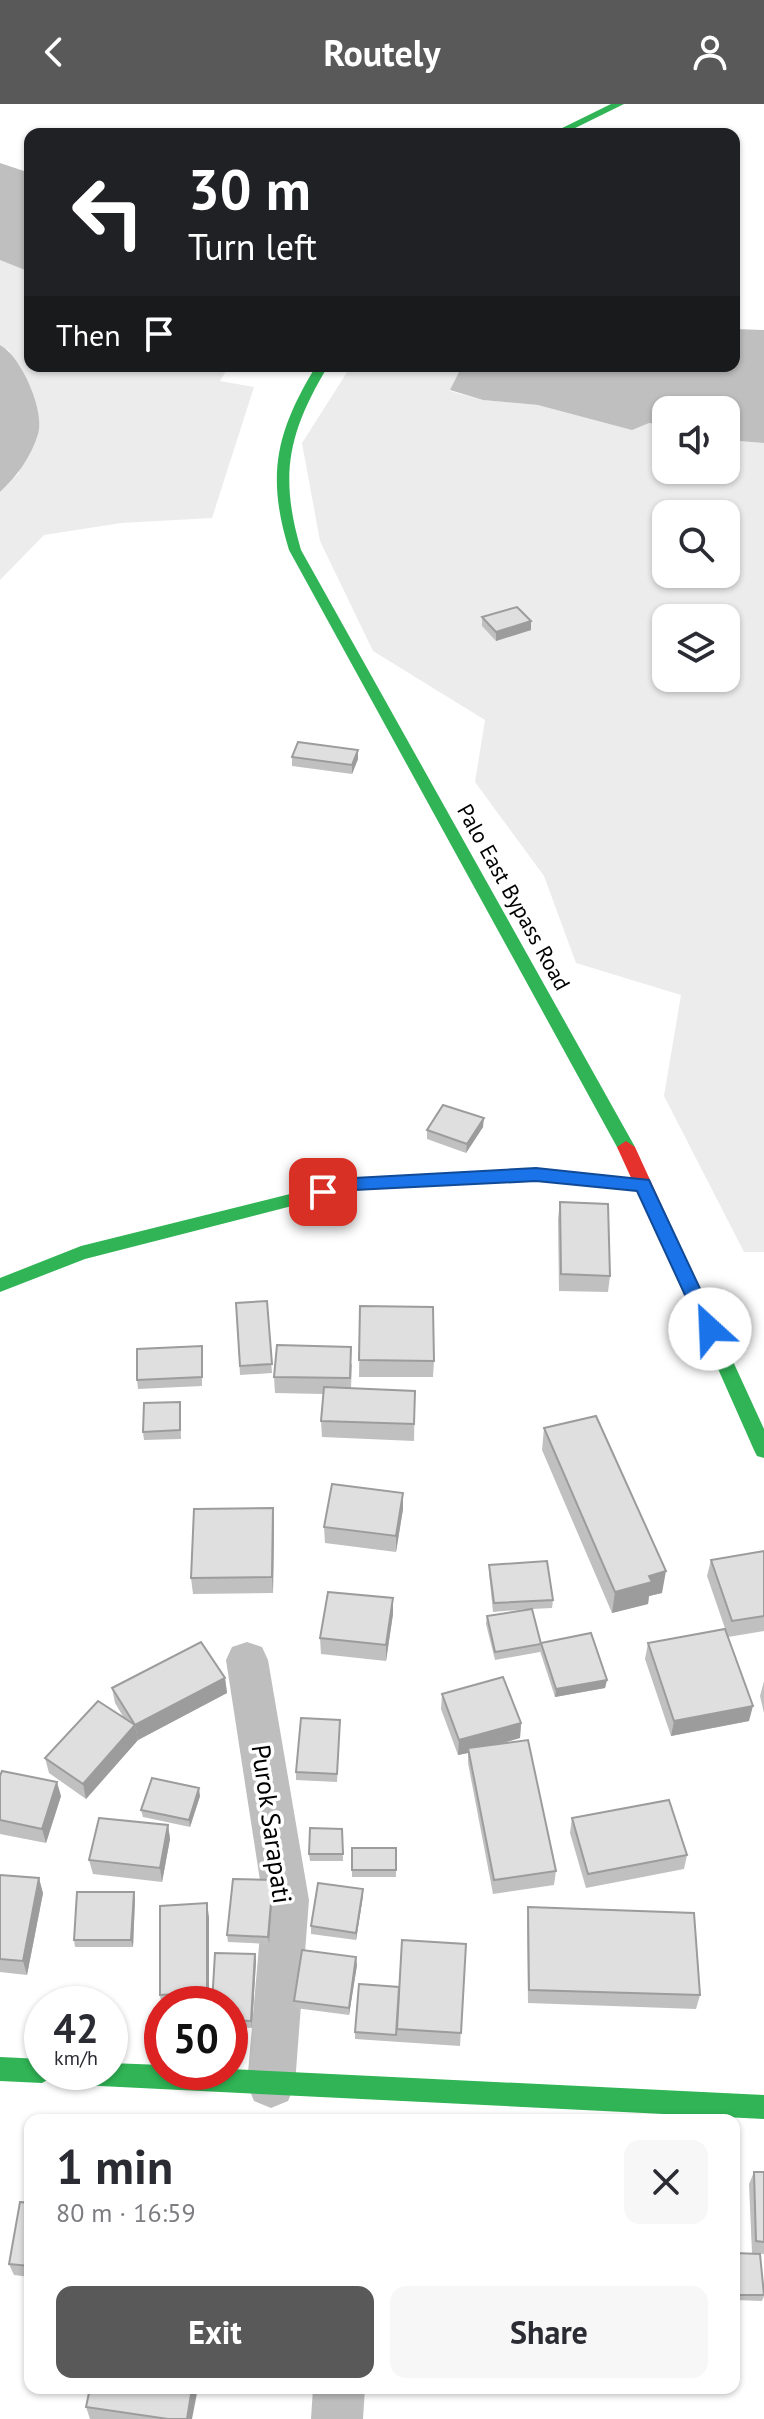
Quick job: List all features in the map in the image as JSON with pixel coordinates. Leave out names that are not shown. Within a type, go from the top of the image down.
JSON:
[{"type":"main road","points":[[568,128],[619,104]]},
{"type":"main road","name":"Palo East Bypass Road","points":[[318,372],[290,420],[279,463],[280,512],[295,550],[624,1143],[764,1450]]},
{"type":"main road","points":[[0,1285],[81,1253],[354,1184],[536,1175],[643,1185]]},
{"type":"main road","points":[[0,2069],[24,2070]]},
{"type":"main road","points":[[128,2076],[271,2084],[363,2105],[764,2107]]},
{"type":"street","name":"Purok Sarapati","points":[[247,1660],[286,1900],[271,2084]]},
{"type":"street","points":[[337,2419],[339,2394]]},
{"type":"shaded area","points":[[0,163],[24,171],[24,270],[0,260]]},
{"type":"shaded area","points":[[0,260],[24,270],[24,372],[225,372],[220,381],[254,387],[212,518],[121,523],[44,535],[0,580],[0,492],[19,473],[10,351],[0,345]]},
{"type":"shaded area","points":[[740,329],[764,330],[764,443],[740,441],[740,396],[652,396],[652,424],[632,430],[538,405],[483,400],[450,390],[459,372],[740,372]]},
{"type":"shaded area","points":[[0,345],[16,360],[30,385],[39,424],[27,458],[0,492]]},
{"type":"shaded area","points":[[347,372],[459,372],[450,391],[483,400],[538,405],[652,424],[652,484],[740,484],[740,441],[764,443],[764,1252],[744,1252],[664,1096],[681,995],[576,963],[544,876],[475,782],[485,720],[373,651],[320,541],[302,443]]},
{"type":"building","points":[[517,607],[531,621],[496,632],[482,617]]},
{"type":"building","points":[[298,742],[358,750],[352,765],[292,757]]},
{"type":"building","points":[[443,1105],[484,1118],[467,1144],[427,1130]]},
{"type":"building","points":[[560,1202],[608,1204],[610,1276],[561,1274]]},
{"type":"building","points":[[267,1301],[272,1364],[240,1366],[236,1303]]},
{"type":"building","points":[[360,1306],[433,1307],[434,1361],[359,1360]]},
{"type":"building","points":[[277,1345],[351,1347],[350,1378],[274,1377]]},
{"type":"building","points":[[202,1346],[202,1377],[137,1380],[137,1349]]},
{"type":"building","points":[[324,1387],[415,1391],[414,1424],[321,1421]]},
{"type":"building","points":[[180,1402],[180,1430],[143,1432],[144,1403]]},
{"type":"building","points":[[596,1416],[666,1571],[649,1576],[652,1582],[615,1592],[544,1428]]},
{"type":"building","points":[[332,1484],[403,1493],[396,1536],[324,1527]]},
{"type":"building","points":[[273,1508],[272,1577],[191,1578],[194,1509]]},
{"type":"building","points":[[764,1551],[764,1616],[732,1621],[711,1560]]},
{"type":"building","points":[[547,1561],[553,1600],[494,1603],[489,1565]]},
{"type":"building","points":[[328,1592],[393,1598],[386,1645],[320,1638]]},
{"type":"building","points":[[532,1609],[541,1644],[495,1652],[487,1616]]},
{"type":"building","points":[[725,1629],[753,1706],[674,1721],[648,1643]]},
{"type":"building","points":[[591,1633],[607,1680],[556,1689],[541,1643]]},
{"type":"building","points":[[201,1642],[225,1678],[135,1725],[112,1688]]},
{"type":"building","points":[[503,1677],[521,1723],[459,1740],[442,1694]]},
{"type":"building","points":[[98,1701],[135,1725],[83,1784],[45,1758]]},
{"type":"building","points":[[301,1718],[340,1720],[337,1774],[296,1772]]},
{"type":"building","points":[[528,1740],[556,1871],[494,1880],[468,1748]]},
{"type":"building","points":[[2,1771],[57,1782],[42,1829],[0,1820]]},
{"type":"building","points":[[152,1778],[199,1788],[189,1820],[141,1810]]},
{"type":"building","points":[[669,1800],[687,1855],[588,1874],[572,1818]]},
{"type":"building","points":[[99,1818],[168,1825],[160,1868],[89,1860]]},
{"type":"building","points":[[310,1828],[342,1829],[343,1854],[309,1854]]},
{"type":"building","points":[[352,1848],[396,1848],[396,1870],[352,1870]]},
{"type":"building","points":[[0,1875],[39,1878],[23,1961],[0,1959]]},
{"type":"building","points":[[233,1879],[273,1880],[268,1937],[227,1935]]},
{"type":"building","points":[[318,1883],[363,1889],[356,1933],[311,1926]]},
{"type":"building","points":[[77,1892],[134,1892],[131,1940],[74,1940]]},
{"type":"building","points":[[207,1903],[207,1986],[160,1986],[160,1906]]},
{"type":"building","points":[[528,1907],[694,1913],[700,1995],[529,1990]]},
{"type":"building","points":[[402,1940],[466,1944],[461,2033],[397,2029]]},
{"type":"building","points":[[302,1950],[356,1957],[349,2008],[294,2001]]},
{"type":"building","points":[[215,1953],[255,1954],[251,2021],[248,2021],[248,1986],[213,1986]]},
{"type":"building","points":[[359,1984],[399,1987],[396,2035],[355,2032]]},
{"type":"building","points":[[754,2172],[764,2172],[764,2242],[756,2241]]},
{"type":"building","points":[[20,2202],[24,2202],[24,2265],[9,2264]]},
{"type":"building","points":[[740,2253],[760,2254],[764,2295],[740,2295]]},
{"type":"building","points":[[89,2394],[191,2394],[187,2419],[86,2407]]},
{"type":"traffic: fast","points":[[568,128],[619,104]]},
{"type":"traffic: fast","points":[[318,372],[296,412],[283,455],[282,499],[295,550],[626,1147]]},
{"type":"traffic: fast","points":[[0,1285],[81,1253],[354,1184],[536,1175],[643,1185]]},
{"type":"traffic: fast","points":[[716,1344],[764,1450]]},
{"type":"traffic: fast","points":[[0,2069],[24,2070]]},
{"type":"traffic: fast","points":[[128,2075],[764,2107]]},
{"type":"traffic: jam","points":[[626,1147],[716,1344]]},
{"type":"route","points":[[323,1192],[354,1184],[536,1175],[643,1185],[710,1329]]}]
